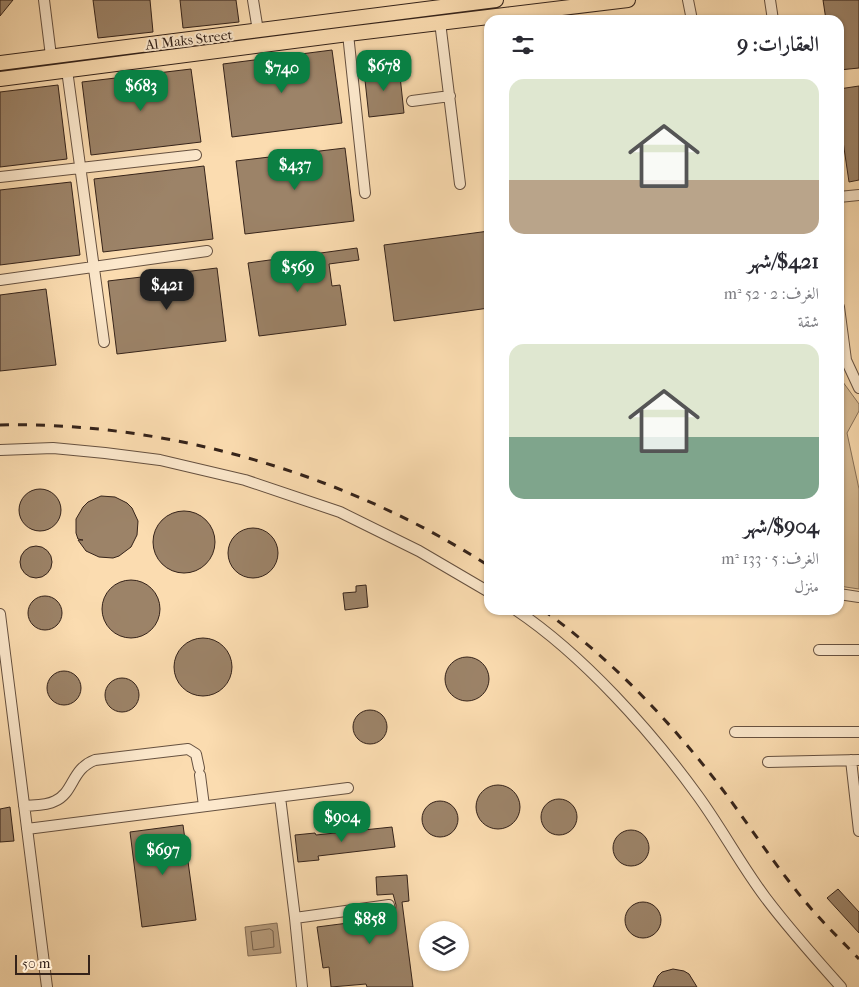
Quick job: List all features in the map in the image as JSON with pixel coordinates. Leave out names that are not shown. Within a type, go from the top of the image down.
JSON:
[{"type":"main road","name":"Al Maks Street","points":[[0,64],[51,56],[439,10],[496,0]]},
{"type":"main road","name":"Al Maks Street","points":[[516,15],[628,0]]},
{"type":"main road","name":"Al Maks Street","points":[[0,79],[348,34],[439,10],[484,15]]},
{"type":"street","points":[[44,0],[51,56]]},
{"type":"street","points":[[253,0],[258,31]]},
{"type":"street","points":[[688,0],[691,15]]},
{"type":"street","points":[[770,0],[772,15]]},
{"type":"street","points":[[439,10],[460,184]]},
{"type":"street","points":[[348,34],[365,193]]},
{"type":"street","points":[[67,70],[104,342]]},
{"type":"street","points":[[412,101],[450,96]]},
{"type":"street","points":[[0,177],[196,155]]},
{"type":"street","points":[[844,196],[859,194]]},
{"type":"street","points":[[0,280],[207,251]]},
{"type":"street","points":[[844,345],[846,360],[859,388]]},
{"type":"street","points":[[0,450],[53,448],[105,453],[160,460],[245,480],[340,512],[419,551],[484,589]]},
{"type":"street","points":[[844,595],[859,597]]},
{"type":"street","points":[[0,614],[47,987]]},
{"type":"street","points":[[523,615],[558,641],[598,680],[671,760],[713,817],[764,896],[784,922],[841,987]]},
{"type":"street","points":[[819,650],[859,650]]},
{"type":"street","points":[[735,732],[859,732]]},
{"type":"street","points":[[24,806],[56,801],[64,795],[78,770],[85,763],[95,760],[188,748],[196,754],[204,806]]},
{"type":"street","points":[[768,762],[855,760],[859,831]]},
{"type":"street","points":[[27,829],[348,788]]},
{"type":"street","points":[[280,797],[302,987]]},
{"type":"street","points":[[295,918],[389,905]]},
{"type":"shaded area","points":[[844,383],[859,404],[859,411],[847,433],[859,489],[859,589],[844,587]]},
{"type":"water","points":[[277,923],[281,953],[248,956],[245,927]]},
{"type":"building","points":[[0,0],[13,0],[0,16]]},
{"type":"building","points":[[93,0],[150,0],[153,32],[98,38]]},
{"type":"building","points":[[180,0],[236,0],[239,22],[183,28]]},
{"type":"building","points":[[823,0],[859,0],[859,68],[844,70],[844,15],[825,15]]},
{"type":"building","points":[[332,50],[342,123],[232,137],[223,64]]},
{"type":"building","points":[[399,67],[404,113],[369,117],[364,71]]},
{"type":"building","points":[[191,69],[201,142],[91,155],[82,82]]},
{"type":"building","points":[[58,85],[67,159],[0,167],[0,92]]},
{"type":"building","points":[[859,86],[859,180],[849,182],[844,148],[844,88]]},
{"type":"building","points":[[345,148],[354,221],[245,234],[236,161]]},
{"type":"building","points":[[204,166],[213,239],[103,252],[94,179]]},
{"type":"building","points":[[71,182],[80,255],[0,265],[0,190]]},
{"type":"building","points":[[484,232],[484,309],[394,321],[384,245]]},
{"type":"building","points":[[357,248],[359,260],[329,264],[332,286],[340,285],[346,325],[259,336],[248,263]]},
{"type":"building","points":[[217,268],[226,341],[117,354],[108,281]]},
{"type":"building","points":[[46,289],[56,365],[0,371],[0,295]]},
{"type":"building","points":[[44,489],[52,492],[58,498],[61,510],[58,522],[52,528],[36,531],[28,528],[22,522],[19,506],[22,498],[28,492]]},
{"type":"building","points":[[101,496],[115,497],[127,503],[132,508],[138,521],[137,535],[131,547],[113,558],[99,557],[86,551],[78,540],[83,540],[78,539],[76,533],[76,519],[83,507],[88,502]]},
{"type":"building","points":[[178,511],[190,511],[206,520],[213,530],[215,542],[213,554],[206,564],[190,573],[178,573],[167,568],[158,559],[153,548],[153,536],[158,525],[167,516]]},
{"type":"building","points":[[253,528],[262,530],[273,539],[278,553],[276,562],[267,573],[253,578],[244,576],[233,567],[228,553],[230,544],[239,533]]},
{"type":"building","points":[[36,546],[42,547],[47,551],[51,556],[51,568],[47,573],[42,577],[36,578],[30,577],[25,573],[21,568],[20,562],[21,556],[25,551],[30,547]]},
{"type":"building","points":[[131,580],[142,582],[155,593],[160,609],[158,620],[147,633],[131,638],[120,636],[107,625],[102,609],[104,598],[115,585]]},
{"type":"building","points":[[366,585],[368,607],[345,610],[343,593],[356,592],[356,586]]},
{"type":"building","points":[[45,596],[52,597],[57,601],[61,606],[61,620],[57,625],[52,629],[45,630],[38,629],[33,625],[29,620],[28,613],[29,606],[33,601],[38,597]]},
{"type":"building","points":[[203,638],[214,640],[227,651],[232,667],[230,678],[219,691],[203,696],[192,694],[179,683],[174,667],[176,656],[187,643]]},
{"type":"building","points":[[471,657],[483,663],[488,670],[488,688],[483,695],[476,700],[463,701],[451,695],[446,688],[445,675],[451,663],[458,658]]},
{"type":"building","points":[[64,671],[71,672],[76,676],[80,681],[80,695],[76,700],[71,704],[64,705],[57,704],[52,700],[48,695],[47,688],[48,681],[52,676],[57,672]]},
{"type":"building","points":[[122,678],[129,679],[134,683],[138,688],[138,702],[134,707],[129,711],[122,712],[115,711],[110,707],[106,702],[105,695],[106,688],[110,683],[115,679]]},
{"type":"building","points":[[370,710],[377,711],[382,715],[386,720],[386,734],[382,739],[377,743],[370,744],[363,743],[358,739],[354,734],[353,727],[354,720],[358,715],[363,711]]},
{"type":"building","points":[[502,785],[514,791],[519,798],[519,816],[514,823],[507,828],[494,829],[486,826],[479,819],[476,803],[479,795],[486,788]]},
{"type":"building","points":[[559,799],[571,805],[577,817],[571,829],[559,835],[547,829],[541,817],[547,805]]},
{"type":"building","points":[[440,801],[452,807],[458,819],[452,831],[440,837],[428,831],[422,819],[428,807]]},
{"type":"building","points":[[10,807],[14,841],[0,842],[0,809]]},
{"type":"building","points":[[183,825],[196,920],[142,927],[130,832]]},
{"type":"building","points":[[392,827],[395,847],[318,856],[319,860],[298,862],[295,835],[315,833],[316,835]]},
{"type":"building","points":[[631,830],[643,836],[649,848],[643,860],[631,866],[619,860],[613,848],[619,836]]},
{"type":"building","points":[[407,875],[409,901],[402,902],[413,987],[367,987],[366,984],[331,987],[329,967],[323,968],[317,927],[395,917],[396,905],[393,894],[377,895],[376,877]]},
{"type":"building","points":[[838,889],[859,912],[859,933],[827,898]]},
{"type":"building","points":[[643,902],[655,908],[661,920],[655,932],[643,938],[631,932],[625,920],[631,908]]},
{"type":"building","points":[[673,969],[689,974],[697,987],[653,987],[662,972]]},
{"type":"railway","points":[[0,425],[63,426],[127,433],[191,444],[255,460],[317,480],[377,505],[434,534],[484,563]]},
{"type":"railway","points":[[550,615],[614,668],[678,734],[716,781],[802,898],[859,959]]}]
